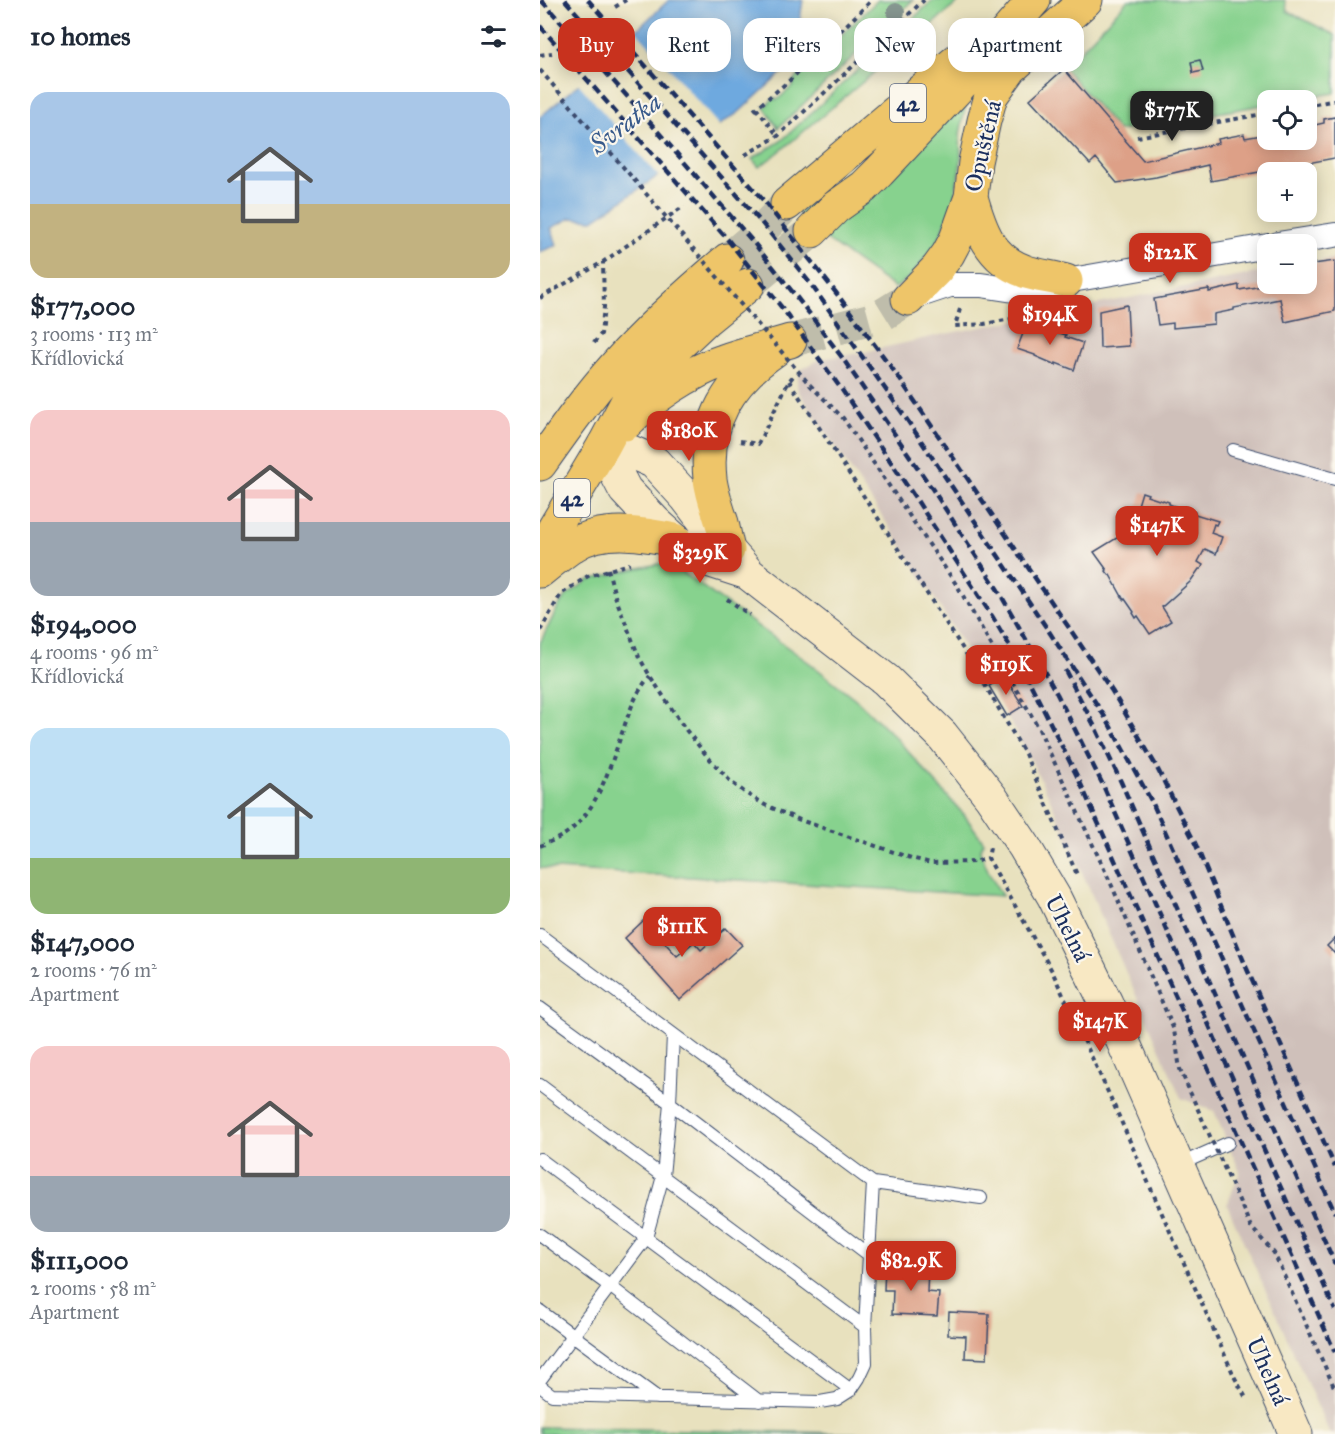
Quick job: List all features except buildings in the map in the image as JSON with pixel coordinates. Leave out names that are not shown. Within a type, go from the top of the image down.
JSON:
[{"type":"main road","name":"42","points":[[787,204],[1028,0]]},
{"type":"main road","name":"Opuštěná","points":[[813,231],[836,207],[864,187],[879,172],[957,89],[1034,0]]},
{"type":"main road","name":"Opuštěná","points":[[908,299],[948,254],[961,227],[971,197],[975,162],[991,96],[1011,68],[1082,3]]},
{"type":"main road","points":[[971,197],[978,223],[994,250],[1008,262],[1024,271],[1066,281]]},
{"type":"main road","name":"42","points":[[545,457],[582,406],[616,365],[676,304],[727,260]]},
{"type":"main road","name":"42","points":[[540,552],[639,384],[705,320],[748,285]]},
{"type":"main road","name":"42","points":[[545,457],[580,443],[604,445],[657,398],[688,377],[720,361],[788,342],[762,359],[742,377],[719,412],[711,437],[710,478],[728,550]]},
{"type":"main road","name":"Uhelná","points":[[604,445],[625,490],[675,540],[708,560],[749,574]]},
{"type":"main road","name":"Uhelná","points":[[604,445],[629,451],[654,462],[686,496],[749,574],[886,680],[942,735],[991,797],[1024,846],[1054,897],[1106,1003],[1296,1434]]},
{"type":"main road","points":[[540,571],[576,544],[597,535],[636,533],[675,540]]},
{"type":"street","points":[[1317,238],[1335,235]]},
{"type":"street","points":[[908,299],[950,285],[981,285],[1027,292],[1047,289],[1066,281],[1257,248]]},
{"type":"lane","points":[[1233,450],[1335,478]]},
{"type":"lane","points":[[540,934],[873,1183],[981,1198]]},
{"type":"lane","points":[[540,1008],[670,1103],[869,1255]]},
{"type":"lane","points":[[540,1380],[646,1238],[663,1176],[670,1103],[673,1035]]},
{"type":"lane","points":[[540,1085],[865,1327]]},
{"type":"lane","points":[[1177,1165],[1227,1143]]},
{"type":"lane","points":[[540,1160],[851,1390]]},
{"type":"lane","points":[[540,1386],[552,1395],[820,1402],[837,1399],[851,1390],[866,1363],[865,1327],[873,1183]]},
{"type":"lane","points":[[540,1235],[759,1401]]},
{"type":"lane","points":[[540,1311],[658,1398]]},
{"type":"path","points":[[615,7],[626,0]]},
{"type":"path","points":[[778,136],[755,109],[790,80],[872,0]]},
{"type":"path","points":[[745,155],[778,136],[924,0]]},
{"type":"path","points":[[540,55],[552,53]]},
{"type":"path","points":[[540,70],[810,385],[843,418],[958,587],[1037,725],[1112,886],[1174,1030],[1180,1069],[1190,1092],[1251,1227],[1274,1254],[1335,1389]]},
{"type":"path","points":[[1317,103],[1335,100]]},
{"type":"path","points":[[1137,136],[1257,115]]},
{"type":"path","points":[[540,298],[603,262],[684,206]]},
{"type":"path","points":[[587,351],[601,334],[604,308],[603,262]]},
{"type":"path","points":[[955,326],[984,324],[1023,317]]},
{"type":"path","points":[[731,440],[758,444],[789,381],[980,676],[1025,754],[1082,884]]},
{"type":"path","points":[[605,562],[615,596],[639,657],[686,730],[731,782],[765,805],[836,834],[911,858],[931,863],[975,862],[988,858]]},
{"type":"path","points":[[540,631],[561,594],[588,576],[636,563]]},
{"type":"path","points":[[725,597],[754,617]]},
{"type":"path","points":[[983,660],[996,652]]},
{"type":"path","points":[[540,846],[556,840],[573,828],[587,811],[600,790],[640,687],[650,676]]},
{"type":"path","points":[[987,838],[991,849],[988,858],[1052,970],[1235,1378],[1246,1398],[1274,1385]]},
{"type":"shaded area","points":[[1335,258],[1335,1434],[1330,1434],[1227,1205],[1240,1172],[1214,1111],[1181,1098],[1049,797],[1025,748],[900,543],[798,391],[797,385],[802,369],[821,359],[1257,273],[1257,294],[1317,294],[1317,262]]},
{"type":"green space","points":[[878,0],[913,0],[894,18],[859,18]]},
{"type":"green space","points":[[933,0],[961,0],[936,21],[936,18],[914,18]]},
{"type":"green space","points":[[1128,0],[1285,0],[1287,11],[1335,35],[1335,93],[1317,96],[1317,90],[1257,90],[1257,106],[1119,131],[1067,72],[1084,72],[1084,47]]},
{"type":"green space","points":[[854,23],[854,56],[842,67],[842,34]]},
{"type":"green space","points":[[802,72],[837,72],[778,128],[764,107],[775,98],[777,100],[794,85],[792,82]]},
{"type":"green space","points":[[855,72],[875,72],[759,167],[752,159],[781,141]]},
{"type":"green space","points":[[967,99],[960,134],[961,161],[953,206],[937,243],[911,276],[895,288],[821,236]]},
{"type":"green space","points":[[864,158],[864,162],[805,220],[798,213]]},
{"type":"green space","points":[[664,563],[676,568],[811,664],[858,701],[897,739],[965,816],[984,842],[980,851],[1002,896],[540,868],[540,643],[566,596],[589,580]]},
{"type":"green space","points":[[540,1427],[889,1434],[540,1434]]},
{"type":"water","name":"Svratka","points":[[669,0],[803,0],[800,18],[743,18],[743,72],[783,72],[738,113],[719,125],[658,176],[593,220],[571,218],[551,228],[557,245],[540,252],[540,117],[592,72],[635,72],[635,32],[647,21],[647,72],[731,72],[731,18],[650,18]]},
{"type":"pier","points":[[635,29],[647,43],[647,72],[672,72],[721,128],[660,178],[577,82],[588,72],[635,72]]},
{"type":"tunnel","points":[[727,260],[759,233],[787,204]]},
{"type":"tunnel","points":[[748,285],[812,231]]},
{"type":"tunnel","points":[[790,341],[879,317],[908,299]]},
{"type":"railway","points":[[541,0],[754,243],[809,313],[933,490],[998,590],[1057,694],[1102,783],[1335,1310]]},
{"type":"railway","points":[[565,0],[761,222],[810,283],[903,414],[1107,720],[1153,804],[1335,1213]]},
{"type":"railway","points":[[588,0],[764,201],[837,294],[897,375],[1112,691],[1155,764],[1196,845],[1247,969],[1335,1167]]},
{"type":"railway","points":[[540,26],[728,240],[783,309],[842,390],[992,616],[1022,667],[1079,780],[1335,1352]]},
{"type":"railway","points":[[1065,670],[1121,782],[1335,1264]]}]
